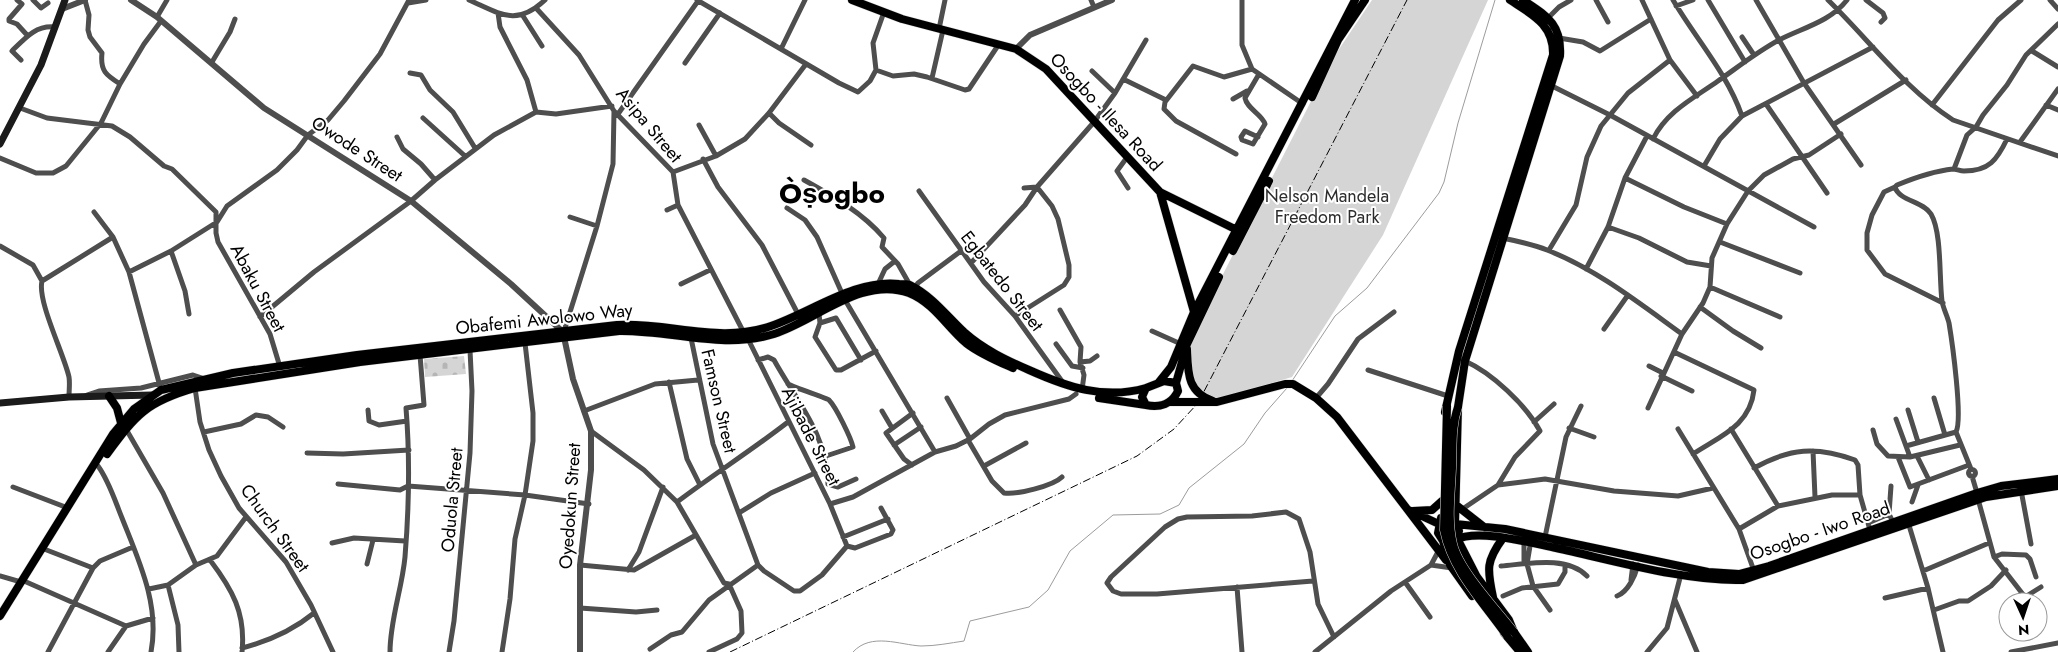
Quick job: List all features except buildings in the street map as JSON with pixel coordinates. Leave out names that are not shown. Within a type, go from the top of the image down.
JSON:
[{"type":"main road","points":[[0,144],[41,65],[65,0]]},
{"type":"main road","name":"Osogbo - Ilesa Road","points":[[852,0],[884,12],[1016,49],[1046,69],[1160,192],[1194,312]]},
{"type":"main road","points":[[1510,0],[1555,26],[1560,38],[1560,56],[1548,84],[1494,238],[1494,264],[1459,351],[1447,406],[1444,530],[1448,549],[1460,570],[1511,634],[1528,652]]},
{"type":"main road","points":[[1520,652],[1511,634],[1463,565],[1453,546],[1450,527],[1454,423],[1465,361],[1482,291],[1495,248],[1502,238],[1548,84],[1553,46],[1549,30],[1546,20],[1523,0]]},
{"type":"main road","points":[[1159,382],[1171,367],[1198,318],[1328,50],[1360,1]]},
{"type":"main road","points":[[1170,402],[1177,387],[1184,344],[1194,312],[1319,84],[1338,40],[1360,1]]},
{"type":"main road","points":[[1160,192],[1240,231]]},
{"type":"main road","name":"Obafemi Awolowo Way","points":[[801,318],[844,297],[878,284],[891,282],[912,287],[935,302],[963,331],[991,352],[1079,392]]},
{"type":"main road","name":"Obafemi Awolowo Way","points":[[123,426],[134,409],[160,386],[525,344],[563,333],[644,330],[723,341],[745,333],[819,314],[844,297],[880,289],[910,294],[927,303],[966,342],[990,358],[1079,392],[1112,394],[1146,388]]},
{"type":"main road","name":"Obafemi Awolowo Way","points":[[123,426],[153,403],[195,388],[280,366],[366,354],[642,324],[705,333],[745,333]]},
{"type":"main road","points":[[1184,344],[1188,370],[1195,390],[1202,397],[1217,402]]},
{"type":"main road","points":[[1146,405],[1142,398],[1146,388],[1167,380],[1197,402]]},
{"type":"main road","points":[[1079,392],[1156,406],[1170,402],[1217,402],[1290,384],[1316,398],[1337,417],[1411,511],[1494,625],[1511,634]]},
{"type":"main road","points":[[0,403],[69,396],[152,395]]},
{"type":"main road","points":[[109,396],[117,408],[123,426]]},
{"type":"main road","points":[[1447,406],[1444,421],[1441,525],[1438,533],[1443,541],[1451,567]]},
{"type":"main road","points":[[1432,541],[1452,542],[1459,531],[1456,524],[1458,407]]},
{"type":"main road","points":[[23,581],[123,426]]},
{"type":"main road","points":[[0,618],[68,508],[123,426]]},
{"type":"main road","name":"Osogbo - Iwo Road","points":[[1456,524],[1484,528],[1681,574],[1725,581],[1750,579],[2001,486],[2058,479]]},
{"type":"main road","name":"Osogbo - Iwo Road","points":[[1977,496],[2058,486]]},
{"type":"main road","points":[[1411,511],[1432,510],[1442,505]]},
{"type":"main road","points":[[1442,505],[1447,512],[1457,508]]},
{"type":"main road","points":[[1457,508],[1484,528]]},
{"type":"main road","points":[[1411,511],[1441,525],[1448,522],[1456,524]]},
{"type":"main road","name":"Osogbo - Iwo Road","points":[[1456,538],[1545,537],[1708,572],[1739,574],[1754,572],[1891,518],[1908,520]]},
{"type":"main road","points":[[1456,538],[1477,577],[1512,625],[1511,634]]},
{"type":"main road","points":[[1493,599],[1488,566],[1492,552],[1502,538]]},
{"type":"street","points":[[33,0],[41,8],[48,3]]},
{"type":"street","points":[[62,9],[85,0],[89,15],[88,30],[91,41],[102,53],[101,65],[104,73],[120,84]]},
{"type":"street","name":"Owode Street","points":[[131,0],[159,19],[212,62],[264,108],[411,201],[511,284],[563,333]]},
{"type":"street","points":[[0,158],[36,173],[58,172],[70,161],[100,123],[120,84],[159,19],[167,0]]},
{"type":"street","points":[[129,272],[171,251],[217,222],[228,206],[278,170],[308,135],[328,120],[344,101],[380,54],[408,2],[426,0]]},
{"type":"street","points":[[469,0],[498,13],[515,17],[523,16],[545,0]]},
{"type":"street","points":[[563,333],[597,226],[613,164],[615,110],[697,0],[856,92],[862,91],[876,70],[873,43],[884,12]]},
{"type":"street","points":[[781,49],[805,0]]},
{"type":"street","points":[[932,78],[945,0]]},
{"type":"street","points":[[1091,0],[1094,7]]},
{"type":"street","points":[[1016,49],[1030,35],[1112,0]]},
{"type":"street","points":[[1242,0],[1242,45],[1252,69],[1303,104]]},
{"type":"street","points":[[1546,20],[1571,0]]},
{"type":"street","points":[[1596,0],[1608,22]]},
{"type":"street","points":[[1642,0],[1670,60],[1697,96]]},
{"type":"street","points":[[1673,0],[1688,26],[1724,76],[1742,116]]},
{"type":"street","points":[[1676,6],[1693,0]]},
{"type":"street","points":[[1708,0],[1745,62]]},
{"type":"street","points":[[1756,0],[1804,83],[1861,165]]},
{"type":"street","points":[[1828,0],[1932,105],[1953,120],[2058,156]]},
{"type":"street","points":[[1653,139],[1667,118],[1678,108],[1754,54],[1839,11],[1847,0]]},
{"type":"street","points":[[1866,0],[1883,13],[1885,18],[1881,22]]},
{"type":"street","points":[[1932,105],[1998,20],[2021,0]]},
{"type":"street","points":[[2050,0],[2058,9]]},
{"type":"street","points":[[22,1],[9,19],[27,35]]},
{"type":"street","name":"Asipa Street","points":[[536,8],[579,55],[615,110],[673,172],[678,205],[710,270],[745,333]]},
{"type":"street","points":[[498,13],[500,27],[526,80],[536,112]]},
{"type":"street","points":[[685,63],[720,14]]},
{"type":"street","points":[[523,16],[542,46]]},
{"type":"street","points":[[212,62],[230,32],[234,19]]},
{"type":"street","points":[[1560,38],[1583,42],[1600,51],[1651,19]]},
{"type":"street","points":[[1954,169],[1967,136],[1976,127],[1983,114],[2007,85],[2021,62],[2058,24]]},
{"type":"street","points":[[22,60],[12,51],[27,35],[42,26],[55,27]]},
{"type":"street","points":[[1742,37],[1754,54]]},
{"type":"street","points":[[972,263],[1025,205],[1037,187],[1094,122],[1115,94],[1146,40]]},
{"type":"street","points":[[876,70],[893,76],[914,74],[932,78],[962,89],[968,89],[999,44]]},
{"type":"street","points":[[1704,166],[1720,138],[1742,116],[1839,67],[1873,47]]},
{"type":"street","points":[[2032,51],[2058,67]]},
{"type":"street","points":[[1549,250],[1576,205],[1590,150],[1601,126],[1641,81],[1670,60]]},
{"type":"street","points":[[673,172],[703,159],[716,156],[745,139],[770,113],[806,64]]},
{"type":"street","points":[[1236,154],[1176,121],[1164,109],[1166,100],[1193,66],[1224,78],[1252,69]]},
{"type":"street","points":[[1092,71],[1115,94]]},
{"type":"street","points":[[410,73],[421,75],[430,90],[453,112],[475,148]]},
{"type":"street","points":[[1233,99],[1247,91],[1259,74]]},
{"type":"street","points":[[1123,79],[1166,100]]},
{"type":"street","points":[[1834,124],[1906,80]]},
{"type":"street","points":[[1548,84],[1610,115],[1814,227]]},
{"type":"street","points":[[2020,142],[2058,89]]},
{"type":"street","points":[[1247,91],[1246,102],[1265,122],[1258,137]]},
{"type":"street","points":[[1766,104],[1827,193]]},
{"type":"street","points":[[2046,105],[2058,110]]},
{"type":"street","points":[[20,108],[48,118],[112,126],[130,137],[164,166],[172,169],[216,212],[217,222]]},
{"type":"street","points":[[260,317],[314,272],[411,201],[464,156],[536,112],[556,114],[615,110]]},
{"type":"street","points":[[770,113],[779,123],[811,145]]},
{"type":"street","points":[[423,118],[464,156]]},
{"type":"street","points":[[699,125],[716,156]]},
{"type":"street","points":[[1648,408],[1682,334],[1700,307],[1710,287],[1712,258],[1727,224],[1748,190],[1770,172],[1793,159],[1802,158],[1841,134]]},
{"type":"street","points":[[1586,269],[1608,227],[1625,178],[1646,136]]},
{"type":"street","points":[[397,137],[403,149],[421,164],[435,180]]},
{"type":"street","points":[[1943,303],[1885,274],[1867,250],[1867,233],[1872,215],[1884,192],[1913,178],[1954,169],[1964,171],[1984,167],[1997,159],[2007,139]]},
{"type":"street","points":[[1128,156],[1117,171],[1128,188]]},
{"type":"street","points":[[703,159],[718,187],[762,245],[801,318]]},
{"type":"street","points":[[1625,178],[1684,207],[1727,224]]},
{"type":"street","points":[[804,180],[831,194],[873,226],[884,238],[882,247],[896,261],[912,287],[961,251]]},
{"type":"street","points":[[1024,188],[1037,187]]},
{"type":"street","points":[[1015,316],[1064,285],[1069,277],[1069,265],[1058,219],[1052,206],[1037,187]]},
{"type":"street","points":[[1895,187],[1898,193],[1921,205],[1930,212],[1932,217],[1940,259],[1943,303],[1948,320],[1956,378],[1959,423],[1956,432],[1970,467],[1975,472],[1972,476],[1994,556],[2022,592]]},
{"type":"street","name":"Egbatedo Street","points":[[919,191],[984,282],[1015,316],[1066,386]]},
{"type":"street","points":[[667,210],[678,205]]},
{"type":"street","points":[[786,208],[805,220],[813,230],[844,297],[935,452]]},
{"type":"street","points":[[85,396],[99,391],[160,386],[129,272],[113,237],[94,212]]},
{"type":"street","points":[[570,217],[597,226]]},
{"type":"street","name":"Abaku Street","points":[[217,222],[216,233],[218,242],[270,334],[280,366]]},
{"type":"street","points":[[1608,227],[1640,238],[1687,262],[1711,266]]},
{"type":"street","points":[[69,396],[70,378],[43,302],[40,288],[42,281],[113,237]]},
{"type":"street","points":[[1502,238],[1549,250],[1586,269],[1628,295],[1682,334]]},
{"type":"street","points":[[1720,242],[1800,273]]},
{"type":"street","points":[[0,246],[33,265],[42,281]]},
{"type":"street","points":[[171,251],[185,291],[189,314]]},
{"type":"street","points":[[878,284],[885,269],[896,261]]},
{"type":"street","points":[[681,284],[710,270]]},
{"type":"street","points":[[1710,287],[1780,317]]},
{"type":"street","points":[[1604,329],[1628,295]]},
{"type":"street","points":[[1700,307],[1733,331],[1761,348]]},
{"type":"street","points":[[830,504],[853,497],[935,452],[969,440],[989,424],[1005,416],[1069,399],[1079,392],[1084,368],[1080,362],[1081,347],[1060,310]]},
{"type":"street","points":[[1316,398],[1328,384],[1358,340],[1394,312]]},
{"type":"street","points":[[819,314],[820,323],[815,337],[836,370],[841,370],[876,351]]},
{"type":"street","points":[[820,323],[836,318],[861,360]]},
{"type":"street","points":[[1152,331],[1184,344]]},
{"type":"street","name":"Oyedokun Street","points":[[563,333],[573,379],[591,430],[592,470],[580,565],[580,652]]},
{"type":"street","name":"Ajibade Street","points":[[745,333],[830,504],[847,546]]},
{"type":"street","name":"Famson Street","points":[[691,338],[698,380],[721,469],[739,513]]},
{"type":"street","points":[[502,652],[510,599],[515,539],[532,459],[534,426],[525,344]]},
{"type":"street","points":[[1056,344],[1072,366],[1084,368]]},
{"type":"street","name":"Oduola Street","points":[[449,652],[454,621],[471,432],[470,350]]},
{"type":"street","points":[[1674,352],[1754,390],[1747,415],[1731,430],[1693,454]]},
{"type":"street","points":[[390,652],[397,599],[405,559],[409,450],[406,408],[424,405],[420,355]]},
{"type":"street","points":[[1080,362],[1090,361],[1097,356]]},
{"type":"street","points":[[758,360],[768,357],[773,359],[804,410],[826,456],[828,484]]},
{"type":"street","points":[[1465,361],[1479,367],[1503,386],[1534,422],[1540,433],[1516,456],[1498,486]]},
{"type":"street","points":[[1649,366],[1692,391]]},
{"type":"street","points":[[1368,370],[1448,396]]},
{"type":"street","points":[[584,410],[636,390],[669,382],[698,380]]},
{"type":"street","points":[[669,382],[687,459],[700,485]]},
{"type":"street","points":[[788,384],[804,392],[824,398],[832,404],[853,447],[826,456]]},
{"type":"street","name":"Church Street","points":[[195,388],[209,450],[222,476],[239,508],[286,562],[333,652]]},
{"type":"street","points":[[946,398],[992,481],[1004,493],[1013,494],[1053,484],[1062,477]]},
{"type":"street","points":[[1934,398],[1945,435]]},
{"type":"street","points":[[1534,422],[1554,404]]},
{"type":"street","points":[[1545,537],[1568,428],[1581,406]]},
{"type":"street","points":[[368,410],[369,421],[375,424],[407,421]]},
{"type":"street","points":[[1908,410],[1918,442]]},
{"type":"street","points":[[882,412],[892,428]]},
{"type":"street","points":[[912,465],[886,433],[913,413]]},
{"type":"street","points":[[204,432],[241,424],[256,415],[268,417],[282,427]]},
{"type":"street","points":[[1896,419],[1910,457]]},
{"type":"street","points":[[678,502],[788,422]]},
{"type":"street","points":[[123,426],[163,493],[196,565]]},
{"type":"street","points":[[894,445],[922,427]]},
{"type":"street","points":[[1568,428],[1594,437]]},
{"type":"street","points":[[1678,429],[1740,529],[1754,572]]},
{"type":"street","points":[[591,430],[623,453],[678,502],[724,583],[729,584],[741,611],[742,633],[737,639],[709,652]]},
{"type":"street","points":[[1731,430],[1778,506]]},
{"type":"street","points":[[1873,430],[1877,444],[1884,454],[1898,457],[1917,456],[1960,445]]},
{"type":"street","points":[[1906,446],[1956,432]]},
{"type":"street","points":[[1933,438],[1936,451]]},
{"type":"street","points":[[984,466],[1026,443]]},
{"type":"street","points":[[307,453],[343,454],[409,450]]},
{"type":"street","points":[[1754,468],[1788,452],[1813,451],[1845,456],[1857,462],[1860,495],[1869,526]]},
{"type":"street","points":[[1813,451],[1815,497]]},
{"type":"street","points":[[1917,456],[1929,480]]},
{"type":"street","points":[[1898,457],[1910,487],[1970,467]]},
{"type":"street","points":[[98,466],[103,472],[149,590],[152,618],[151,652]]},
{"type":"street","points":[[815,474],[771,493],[739,513],[758,565],[764,571],[794,590],[800,591],[822,575],[847,546],[855,548],[888,536],[893,530],[881,508]]},
{"type":"street","points":[[1457,508],[1498,486],[1557,479],[1614,491],[1678,496],[1688,496],[1713,488]]},
{"type":"street","points":[[828,484],[838,487],[856,480]]},
{"type":"street","points":[[338,484],[400,490],[408,486],[466,490],[525,495],[589,504]]},
{"type":"street","points":[[821,489],[828,484]]},
{"type":"street","points":[[1912,502],[1918,485]]},
{"type":"street","points":[[1891,486],[1891,518]]},
{"type":"street","points":[[13,487],[68,508]]},
{"type":"street","points":[[628,570],[639,552],[663,487]]},
{"type":"street","points":[[2021,490],[2030,544]]},
{"type":"street","points":[[1740,529],[1778,506],[1815,497],[1860,495]]},
{"type":"street","points":[[1313,581],[1158,594],[1121,594],[1113,591],[1107,583],[1111,576],[1171,522],[1186,517],[1252,516],[1286,512],[1299,519],[1310,552],[1313,581],[1322,616],[1334,637]]},
{"type":"street","points":[[149,590],[168,585],[196,565],[217,556],[246,517]]},
{"type":"street","points":[[843,537],[888,519]]},
{"type":"street","points":[[1908,520],[1934,610],[1943,652]]},
{"type":"street","points":[[580,565],[628,570],[647,565],[696,535]]},
{"type":"street","points":[[332,543],[354,538],[405,541]]},
{"type":"street","points":[[1528,538],[1524,561],[1527,564],[1533,586],[1550,610]]},
{"type":"street","points":[[367,564],[373,540]]},
{"type":"street","points":[[1315,652],[1405,582],[1431,565],[1443,541]]},
{"type":"street","points":[[1923,571],[1989,543]]},
{"type":"street","points":[[48,652],[93,568],[100,562],[133,548]]},
{"type":"street","points":[[44,550],[93,568]]},
{"type":"street","points":[[1994,556],[2002,554],[2026,556],[2030,559],[2036,577]]},
{"type":"street","points":[[210,560],[234,594],[241,626],[242,650],[267,642],[283,634],[314,613]]},
{"type":"street","points":[[1502,566],[1527,564],[1566,565],[1576,567],[1588,576]]},
{"type":"street","points":[[1617,596],[1625,591],[1636,564]]},
{"type":"street","points":[[650,648],[682,632],[709,600],[758,565]]},
{"type":"street","points":[[1431,565],[1451,567]]},
{"type":"street","points":[[1503,596],[1516,590],[1533,586],[1558,584],[1562,579],[1566,565]]},
{"type":"street","points":[[1934,610],[1952,603],[1968,601],[1990,586],[2006,570]]},
{"type":"street","points":[[1647,652],[1667,628],[1681,574]]},
{"type":"street","points":[[0,576],[23,581],[76,602],[126,626]]},
{"type":"street","points":[[1405,582],[1430,617]]},
{"type":"street","points":[[168,585],[178,624],[179,652]]},
{"type":"street","points":[[1237,587],[1242,652]]},
{"type":"street","points":[[2032,592],[2041,587]]},
{"type":"street","points":[[1885,598],[1928,588]]},
{"type":"street","points":[[1675,600],[1697,652]]},
{"type":"street","points":[[580,608],[636,612],[657,610]]},
{"type":"street","points":[[108,652],[126,626],[152,618]]},
{"type":"street","points":[[2011,652],[2058,643]]},
{"type":"green space","name":"Nelson Mandela Freedom Park","points":[[1372,0],[1488,0],[1383,235],[1292,377],[1207,402],[1195,395],[1188,343],[1333,58]]},
{"type":"green space","points":[[464,356],[466,374],[425,377],[424,359]]},
{"type":"waterway","points":[[1292,381],[1335,316],[1367,288],[1439,193],[1444,182],[1458,123],[1495,0]]},
{"type":"waterway","points":[[853,652],[868,642],[877,641],[921,646],[964,641],[970,621],[1029,607],[1048,590],[1070,551],[1113,515],[1160,514],[1179,505],[1189,488],[1244,444],[1265,413],[1287,388]]},
{"type":"railway","points":[[730,652],[1137,456],[1174,429],[1198,403],[1407,0]]},
{"type":"district","name":"Òṣogbo","points":[[832,193]]}]
